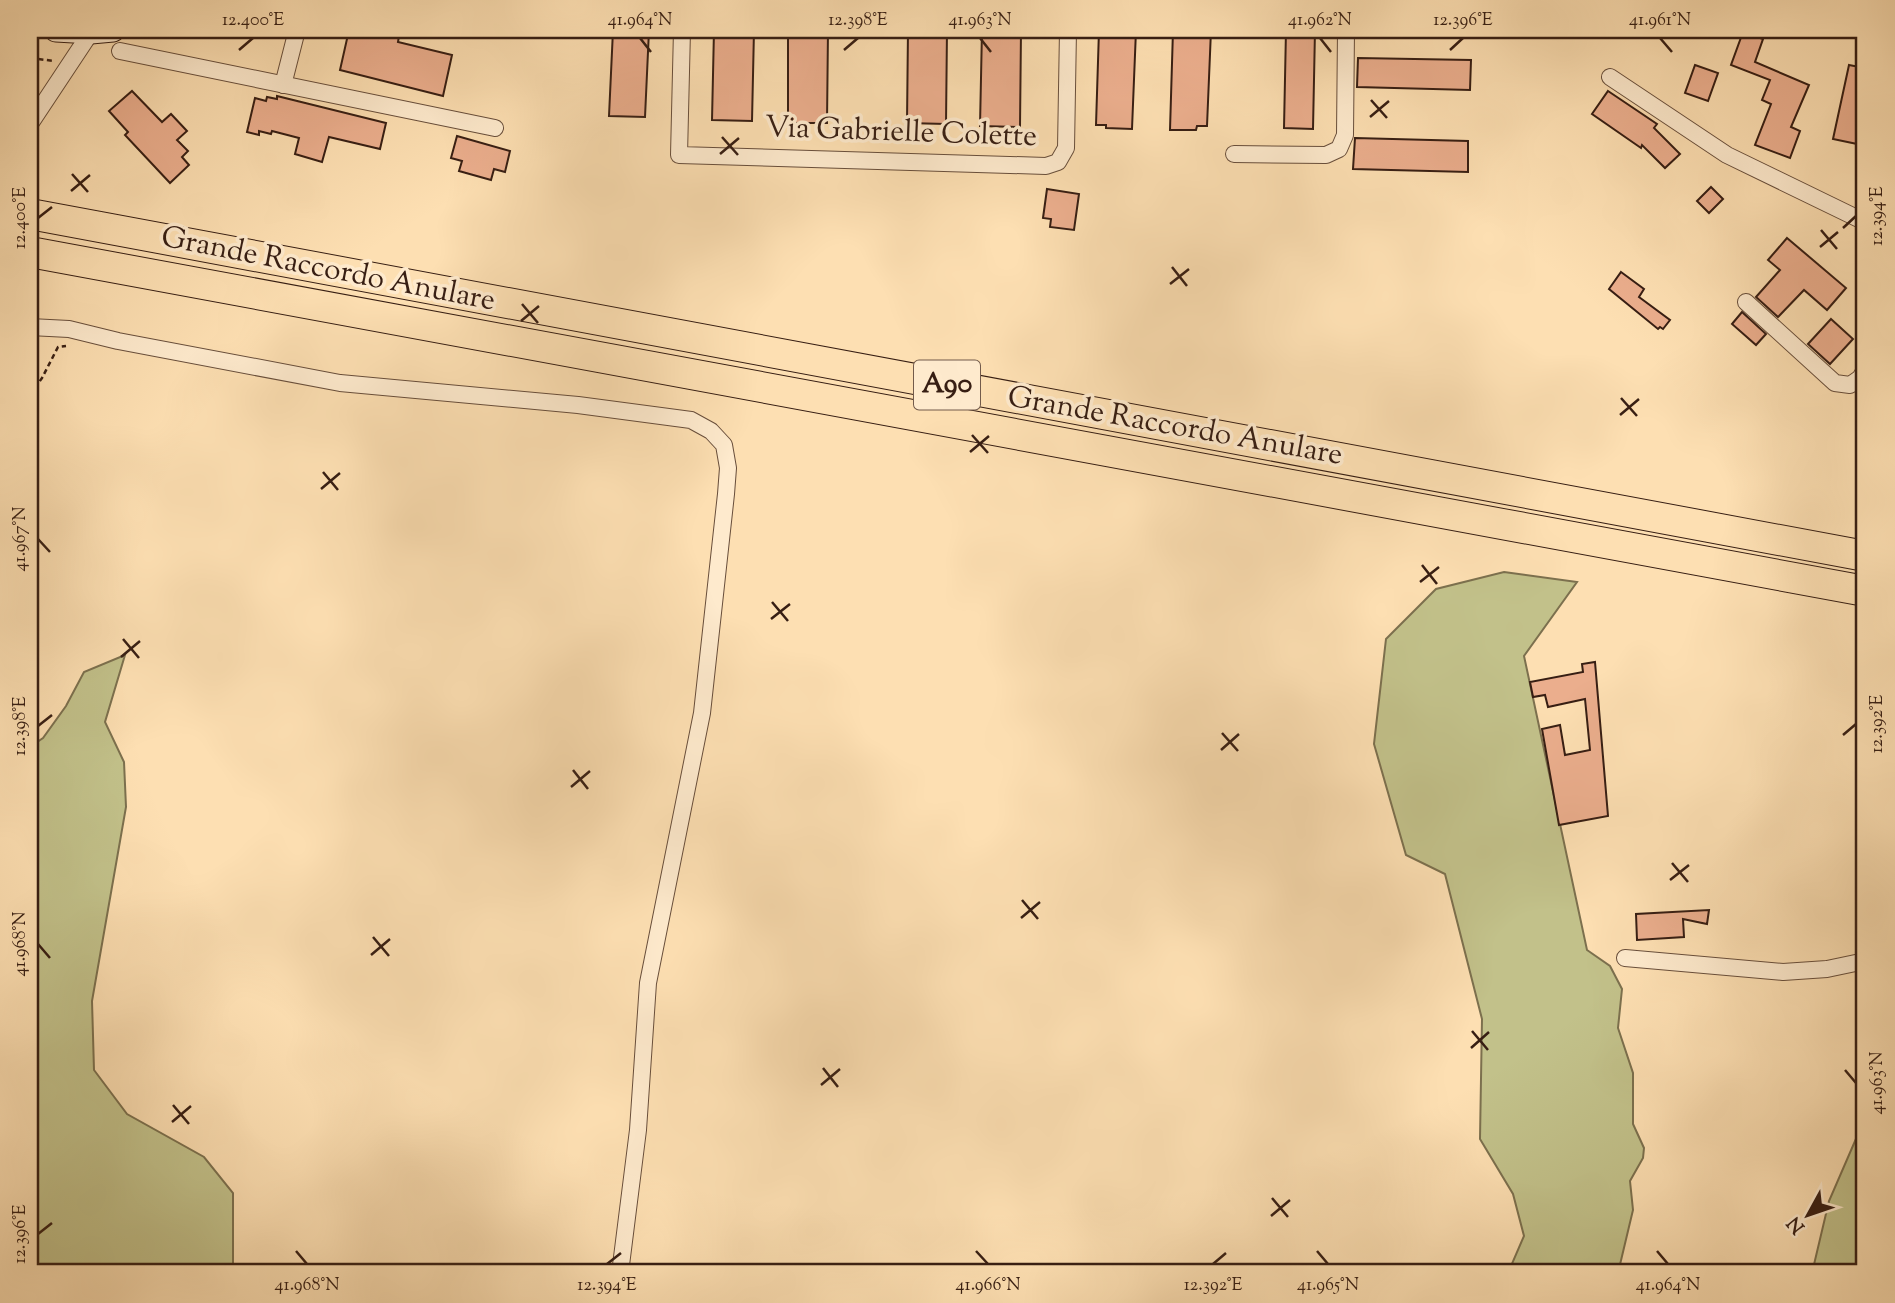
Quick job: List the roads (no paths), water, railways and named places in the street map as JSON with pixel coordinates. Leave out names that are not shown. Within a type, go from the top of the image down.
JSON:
[{"type":"highway","name":"Grande Raccordo Anulare","points":[[30,214],[1865,555]]},
{"type":"highway","name":"Grande Raccordo Anulare","points":[[30,252],[1865,591]]},
{"type":"street","points":[[56,30],[108,37],[283,85],[495,128]]},
{"type":"street","points":[[283,85],[297,30]]},
{"type":"street","name":"Via Gabrielle Colette","points":[[682,30],[679,155],[1046,166],[1058,162],[1065,152],[1068,30]]},
{"type":"street","points":[[1234,154],[1326,155],[1339,149],[1345,135],[1346,30]]},
{"type":"street","points":[[30,124],[72,64],[108,37]]},
{"type":"street","points":[[1610,77],[1727,155],[1865,222]]},
{"type":"street","points":[[1746,302],[1835,383],[1850,385],[1857,381],[1865,370]]},
{"type":"street","points":[[30,327],[69,329],[118,341],[341,383],[578,405],[691,420],[711,431],[724,445],[728,468],[726,494],[702,713],[648,983],[638,1130],[620,1273]]},
{"type":"street","points":[[1625,958],[1791,972],[1827,969],[1865,961]]}]
